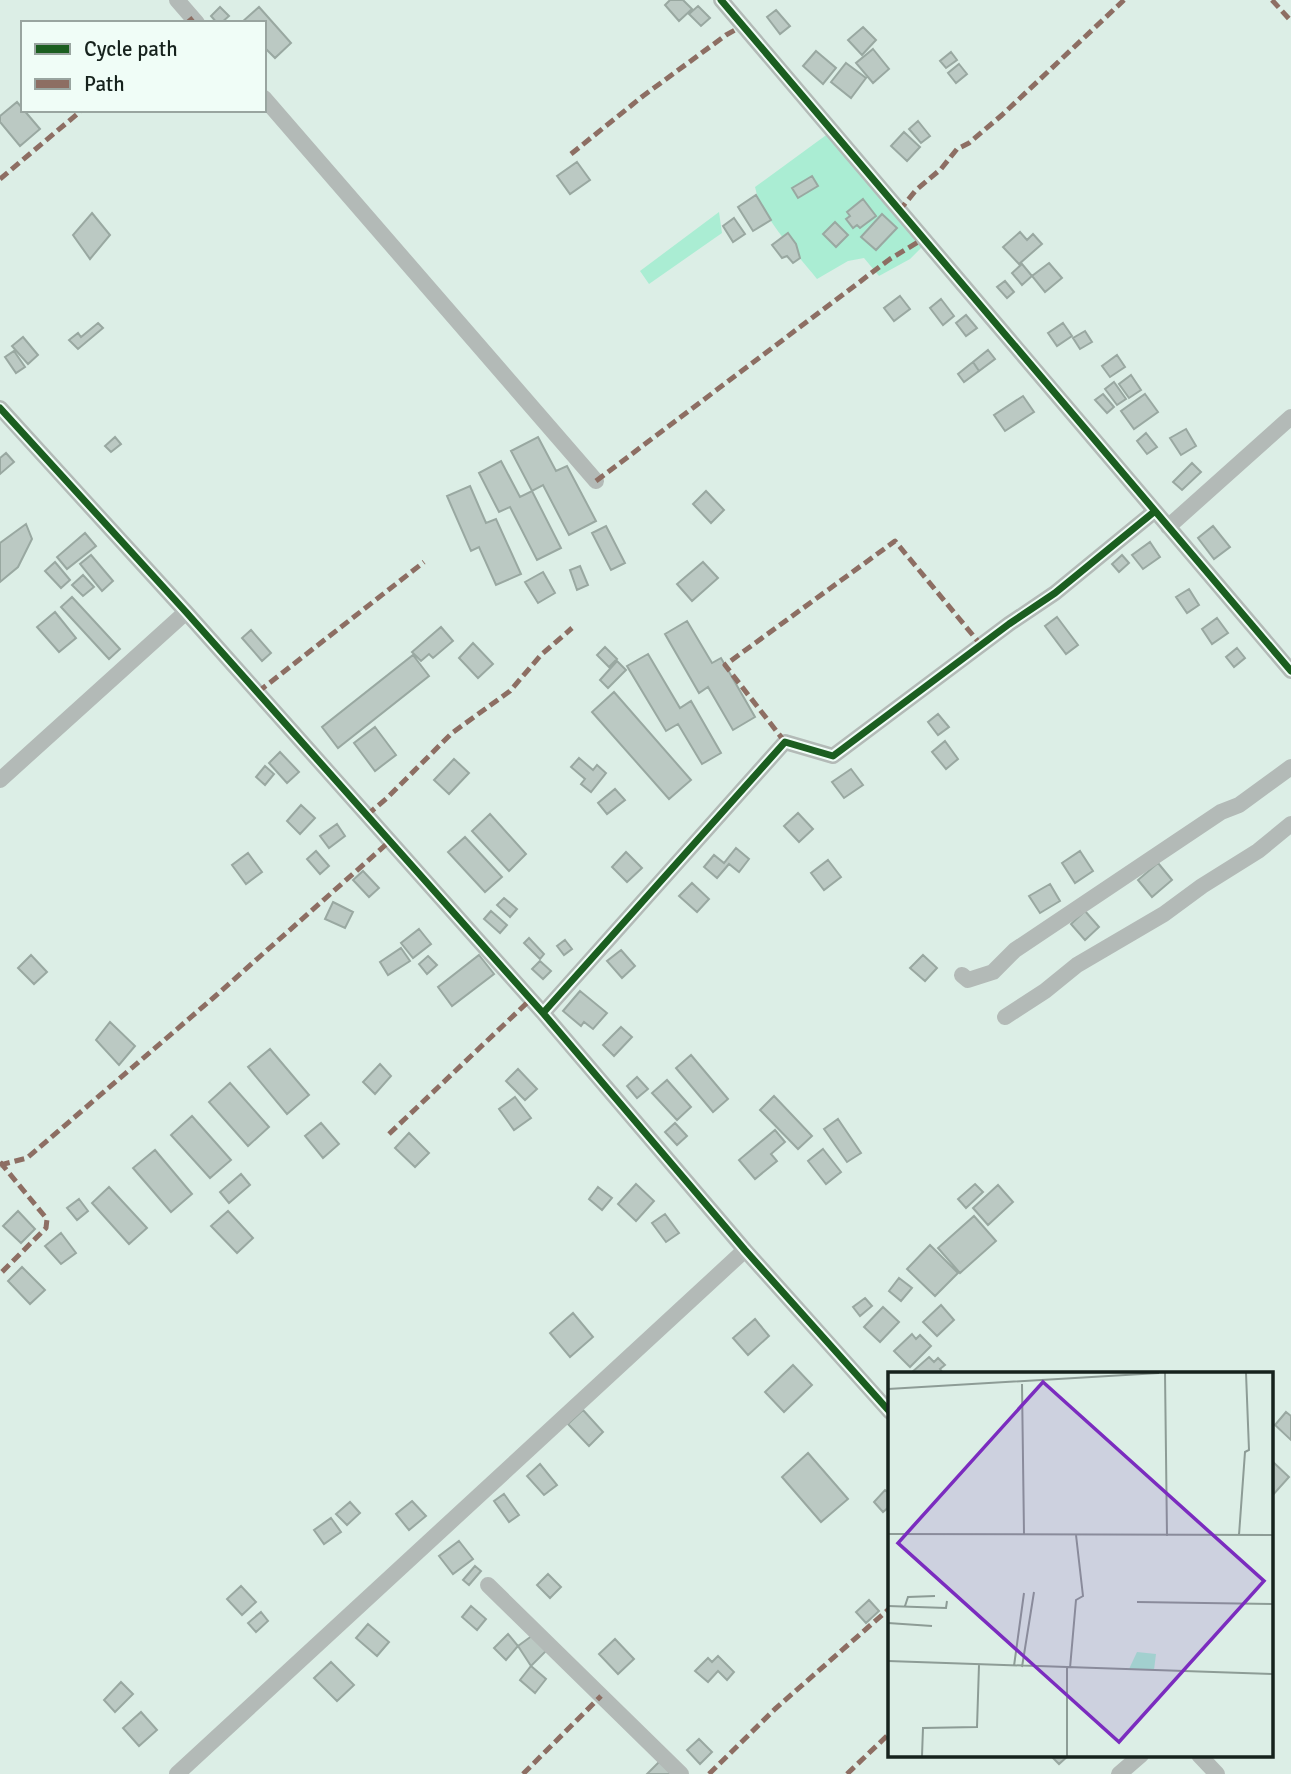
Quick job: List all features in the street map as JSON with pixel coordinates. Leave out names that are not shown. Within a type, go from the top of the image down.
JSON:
[{"type":"street","points":[[177,0],[195,21]]},
{"type":"street","points":[[721,0],[1291,671]]},
{"type":"street","points":[[266,100],[596,481]]},
{"type":"street","points":[[0,408],[544,1013],[745,1250],[888,1410]]},
{"type":"street","points":[[1168,527],[1291,417]]},
{"type":"street","points":[[544,1013],[785,742],[833,756],[1009,624],[1055,593],[1155,511]]},
{"type":"street","points":[[0,780],[186,612]]},
{"type":"street","points":[[962,975],[968,980],[993,972],[1015,950],[1221,812],[1239,804],[1291,767]]},
{"type":"street","points":[[1004,1017],[1077,965],[1164,914],[1202,886],[1258,851],[1291,824]]},
{"type":"street","points":[[177,1774],[745,1250]]},
{"type":"street","points":[[488,1585],[681,1774]]},
{"type":"street","points":[[1119,1774],[1140,1756]]},
{"type":"street","points":[[1200,1756],[1217,1774]]},
{"type":"green space","points":[[829,133],[925,244],[910,259],[879,276],[864,258],[848,261],[817,279],[781,235],[759,199],[755,187]]},
{"type":"green space","points":[[719,212],[722,233],[649,284],[640,271]]},
{"type":"building","points":[[670,0],[683,0],[692,9],[679,21],[665,5]]},
{"type":"building","points":[[698,6],[710,18],[701,26],[689,14]]},
{"type":"building","points":[[220,7],[229,16],[223,21],[215,21],[211,16]]},
{"type":"building","points":[[259,7],[291,43],[275,58],[266,49],[266,21],[243,21]]},
{"type":"building","points":[[776,10],[790,26],[780,34],[767,17]]},
{"type":"building","points":[[863,27],[876,40],[862,55],[848,40]]},
{"type":"building","points":[[873,49],[889,69],[873,83],[856,63]]},
{"type":"building","points":[[816,51],[836,68],[823,84],[803,66]]},
{"type":"building","points":[[951,52],[957,60],[946,68],[940,61]]},
{"type":"building","points":[[846,63],[866,78],[851,98],[831,82]]},
{"type":"building","points":[[959,64],[967,74],[956,83],[948,73]]},
{"type":"building","points":[[17,102],[21,112],[26,112],[40,129],[20,146],[0,122],[0,116]]},
{"type":"building","points":[[918,121],[930,136],[921,143],[909,129]]},
{"type":"building","points":[[904,132],[920,147],[907,161],[891,146]]},
{"type":"building","points":[[577,162],[590,180],[570,194],[557,176]]},
{"type":"building","points":[[812,176],[818,186],[798,198],[792,188]]},
{"type":"building","points":[[756,195],[771,220],[753,231],[738,207]]},
{"type":"building","points":[[863,199],[876,216],[860,228],[857,225],[853,228],[846,219],[850,216],[847,212]]},
{"type":"building","points":[[92,213],[110,235],[90,259],[73,235]]},
{"type":"building","points":[[882,214],[897,228],[876,250],[861,237]]},
{"type":"building","points":[[734,218],[745,234],[733,242],[723,226]]},
{"type":"building","points":[[835,222],[848,235],[836,247],[823,234]]},
{"type":"building","points":[[1020,232],[1027,240],[1033,234],[1042,244],[1019,264],[1003,247]]},
{"type":"building","points":[[788,233],[796,244],[800,258],[793,263],[787,256],[782,258],[772,245]]},
{"type":"building","points":[[1049,263],[1062,278],[1045,292],[1032,276]]},
{"type":"building","points":[[1022,264],[1032,276],[1022,285],[1012,273]]},
{"type":"building","points":[[1005,281],[1014,292],[1007,298],[997,287]]},
{"type":"building","points":[[900,296],[910,309],[894,321],[884,308]]},
{"type":"building","points":[[941,299],[954,316],[943,325],[930,308]]},
{"type":"building","points":[[966,315],[977,328],[966,336],[956,323]]},
{"type":"building","points":[[98,323],[103,328],[78,349],[69,340],[78,333],[81,337]]},
{"type":"building","points":[[1063,323],[1072,336],[1057,346],[1048,333]]},
{"type":"building","points":[[1085,331],[1092,342],[1080,349],[1073,338]]},
{"type":"building","points":[[23,337],[38,355],[28,364],[12,346]]},
{"type":"building","points":[[988,350],[995,359],[979,371],[973,362]]},
{"type":"building","points":[[14,351],[25,367],[16,373],[5,357]]},
{"type":"building","points":[[1117,355],[1125,367],[1110,377],[1102,366]]},
{"type":"building","points":[[973,362],[979,371],[964,382],[958,374]]},
{"type":"building","points":[[1131,375],[1141,390],[1129,398],[1119,384]]},
{"type":"building","points":[[1114,382],[1126,399],[1117,405],[1105,389]]},
{"type":"building","points":[[1103,394],[1114,407],[1107,413],[1095,400]]},
{"type":"building","points":[[1145,394],[1158,412],[1134,429],[1121,411]]},
{"type":"building","points":[[1023,396],[1034,412],[1005,431],[994,415]]},
{"type":"building","points":[[1186,429],[1196,446],[1181,455],[1170,438]]},
{"type":"building","points":[[1146,433],[1157,447],[1147,454],[1137,441]]},
{"type":"building","points":[[115,437],[121,444],[111,452],[105,446]]},
{"type":"building","points":[[538,437],[556,471],[567,466],[596,521],[569,535],[543,485],[532,491],[511,451]]},
{"type":"building","points":[[6,453],[14,462],[0,474],[0,458]]},
{"type":"building","points":[[501,461],[520,497],[532,491],[561,548],[537,560],[510,507],[499,512],[479,473]]},
{"type":"building","points":[[1192,463],[1201,472],[1182,490],[1173,482]]},
{"type":"building","points":[[470,486],[486,523],[496,519],[521,574],[496,585],[479,547],[471,551],[447,496]]},
{"type":"building","points":[[706,491],[724,510],[711,523],[693,504]]},
{"type":"building","points":[[26,524],[32,539],[18,567],[0,582],[0,543]]},
{"type":"building","points":[[606,526],[625,563],[611,570],[592,533]]},
{"type":"building","points":[[1213,526],[1230,547],[1214,559],[1198,538]]},
{"type":"building","points":[[85,533],[96,546],[67,569],[57,557]]},
{"type":"building","points":[[1150,542],[1160,557],[1143,569],[1132,555]]},
{"type":"building","points":[[91,555],[113,581],[102,591],[80,564]]},
{"type":"building","points":[[1122,555],[1129,563],[1119,572],[1112,564]]},
{"type":"building","points":[[55,562],[70,580],[61,588],[45,571]]},
{"type":"building","points":[[703,562],[718,578],[692,601],[677,584]]},
{"type":"building","points":[[580,566],[588,585],[577,590],[570,570]]},
{"type":"building","points":[[543,572],[555,593],[538,603],[525,582]]},
{"type":"building","points":[[83,575],[94,587],[83,596],[72,585]]},
{"type":"building","points":[[1189,589],[1199,605],[1187,613],[1176,597]]},
{"type":"building","points":[[72,597],[120,649],[109,659],[61,607]]},
{"type":"building","points":[[55,612],[76,638],[59,652],[37,627]]},
{"type":"building","points":[[1057,617],[1078,645],[1066,654],[1045,626]]},
{"type":"building","points":[[1217,618],[1228,633],[1212,644],[1202,629]]},
{"type":"building","points":[[687,621],[712,663],[721,658],[755,717],[733,730],[708,687],[699,693],[665,634]]},
{"type":"building","points":[[441,627],[453,641],[433,658],[429,654],[421,661],[412,652]]},
{"type":"building","points":[[251,630],[271,653],[262,661],[242,638]]},
{"type":"building","points":[[473,643],[493,664],[478,678],[459,658]]},
{"type":"building","points":[[605,647],[617,659],[609,667],[597,655]]},
{"type":"building","points":[[1237,648],[1245,658],[1234,667],[1226,657]]},
{"type":"building","points":[[648,654],[680,708],[691,701],[721,753],[702,764],[678,724],[666,731],[627,666]]},
{"type":"building","points":[[413,655],[429,676],[338,748],[322,727]]},
{"type":"building","points":[[617,661],[626,670],[608,688],[600,680]]},
{"type":"building","points":[[614,692],[691,780],[669,799],[592,712]]},
{"type":"building","points":[[938,714],[949,727],[938,735],[928,722]]},
{"type":"building","points":[[375,727],[396,755],[375,771],[354,743]]},
{"type":"building","points":[[945,741],[958,759],[946,769],[932,752]]},
{"type":"building","points":[[280,752],[299,772],[287,783],[269,763]]},
{"type":"building","points":[[579,758],[593,770],[597,765],[606,773],[591,792],[581,784],[585,779],[571,767]]},
{"type":"building","points":[[454,759],[469,773],[449,794],[434,780]]},
{"type":"building","points":[[265,766],[274,774],[265,785],[256,777]]},
{"type":"building","points":[[851,769],[863,785],[844,798],[832,782]]},
{"type":"building","points":[[615,789],[625,800],[607,814],[598,803]]},
{"type":"building","points":[[301,805],[315,818],[300,834],[287,821]]},
{"type":"building","points":[[798,813],[813,829],[799,842],[784,826]]},
{"type":"building","points":[[490,814],[526,854],[509,871],[472,831]]},
{"type":"building","points":[[337,824],[345,836],[329,848],[320,836]]},
{"type":"building","points":[[465,837],[502,877],[485,892],[448,852]]},
{"type":"building","points":[[736,848],[749,859],[739,872],[729,864],[717,878],[704,867],[714,855],[724,863]]},
{"type":"building","points":[[316,851],[329,866],[320,874],[307,859]]},
{"type":"building","points":[[1080,851],[1093,871],[1075,883],[1062,863]]},
{"type":"building","points":[[626,852],[642,868],[627,882],[612,867]]},
{"type":"building","points":[[248,853],[262,872],[246,884],[232,865]]},
{"type":"building","points":[[828,860],[841,877],[824,890],[811,873]]},
{"type":"building","points":[[1158,863],[1172,880],[1152,897],[1138,880]]},
{"type":"building","points":[[363,871],[379,888],[369,897],[353,880]]},
{"type":"building","points":[[692,883],[709,899],[697,912],[679,896]]},
{"type":"building","points":[[1050,884],[1060,901],[1040,913],[1029,896]]},
{"type":"building","points":[[504,898],[517,909],[510,917],[497,905]]},
{"type":"building","points":[[333,902],[353,912],[345,928],[325,919]]},
{"type":"building","points":[[491,911],[507,925],[500,933],[484,919]]},
{"type":"building","points":[[1085,911],[1099,927],[1085,940],[1071,924]]},
{"type":"building","points":[[419,929],[431,944],[413,958],[401,943]]},
{"type":"building","points":[[529,938],[544,954],[540,959],[524,943]]},
{"type":"building","points":[[565,940],[572,949],[564,955],[557,946]]},
{"type":"building","points":[[401,948],[410,961],[388,975],[380,962]]},
{"type":"building","points":[[621,950],[635,966],[622,978],[607,961]]},
{"type":"building","points":[[31,955],[47,972],[34,984],[18,968]]},
{"type":"building","points":[[479,955],[494,974],[452,1006],[438,987]]},
{"type":"building","points":[[923,955],[937,968],[925,981],[910,968]]},
{"type":"building","points":[[428,956],[437,965],[427,974],[419,964]]},
{"type":"building","points":[[540,961],[551,971],[543,979],[532,969]]},
{"type":"building","points":[[580,991],[607,1013],[593,1029],[584,1022],[581,1026],[563,1011]]},
{"type":"building","points":[[110,1022],[135,1046],[119,1065],[96,1040]]},
{"type":"building","points":[[621,1027],[632,1037],[614,1056],[603,1045]]},
{"type":"building","points":[[270,1049],[309,1095],[287,1114],[248,1067]]},
{"type":"building","points":[[691,1055],[728,1099],[713,1112],[676,1068]]},
{"type":"building","points":[[380,1064],[391,1076],[375,1094],[363,1082]]},
{"type":"building","points":[[518,1069],[537,1089],[525,1100],[506,1081]]},
{"type":"building","points":[[637,1077],[648,1089],[637,1098],[627,1086]]},
{"type":"building","points":[[667,1080],[691,1107],[677,1120],[652,1093]]},
{"type":"building","points":[[230,1083],[269,1127],[248,1146],[209,1102]]},
{"type":"building","points":[[774,1096],[812,1136],[798,1149],[760,1110]]},
{"type":"building","points":[[515,1097],[531,1118],[514,1130],[499,1109]]},
{"type":"building","points":[[192,1116],[231,1160],[210,1178],[171,1135]]},
{"type":"building","points":[[838,1119],[861,1153],[847,1162],[824,1129]]},
{"type":"building","points":[[321,1123],[339,1144],[323,1158],[305,1136]]},
{"type":"building","points":[[675,1123],[687,1136],[677,1145],[665,1132]]},
{"type":"building","points":[[775,1130],[785,1142],[771,1154],[777,1161],[755,1179],[739,1160]]},
{"type":"building","points":[[409,1133],[429,1153],[415,1167],[395,1148]]},
{"type":"building","points":[[823,1149],[841,1172],[826,1184],[808,1161]]},
{"type":"building","points":[[155,1150],[192,1194],[171,1212],[133,1168]]},
{"type":"building","points":[[241,1174],[250,1185],[229,1203],[220,1192]]},
{"type":"building","points":[[636,1184],[654,1201],[636,1221],[618,1204]]},
{"type":"building","points":[[975,1184],[983,1192],[966,1208],[958,1199]]},
{"type":"building","points":[[998,1185],[1013,1202],[988,1225],[973,1208]]},
{"type":"building","points":[[109,1187],[147,1228],[129,1244],[92,1203]]},
{"type":"building","points":[[598,1187],[612,1198],[602,1210],[589,1199]]},
{"type":"building","points":[[79,1199],[88,1211],[77,1220],[67,1208]]},
{"type":"building","points":[[18,1211],[35,1229],[21,1243],[3,1226]]},
{"type":"building","points":[[228,1211],[253,1238],[237,1253],[211,1226]]},
{"type":"building","points":[[665,1214],[679,1233],[666,1242],[652,1223]]},
{"type":"building","points":[[974,1216],[996,1241],[960,1273],[938,1248]]},
{"type":"building","points":[[61,1233],[76,1253],[61,1264],[45,1246]]},
{"type":"building","points":[[930,1245],[958,1273],[935,1296],[907,1269]]},
{"type":"building","points":[[22,1267],[45,1290],[30,1304],[8,1281]]},
{"type":"building","points":[[899,1278],[912,1288],[901,1301],[889,1291]]},
{"type":"building","points":[[865,1298],[872,1306],[860,1316],[853,1307]]},
{"type":"building","points":[[941,1305],[954,1320],[937,1336],[923,1322]]},
{"type":"building","points":[[883,1307],[899,1322],[880,1342],[864,1327]]},
{"type":"building","points":[[573,1313],[593,1337],[570,1357],[550,1333]]},
{"type":"building","points":[[755,1319],[769,1336],[748,1355],[733,1338]]},
{"type":"building","points":[[912,1334],[916,1339],[920,1335],[931,1346],[910,1367],[894,1351]]},
{"type":"building","points":[[929,1357],[934,1362],[938,1358],[945,1365],[940,1369],[942,1372],[912,1372]]},
{"type":"building","points":[[793,1365],[812,1385],[784,1412],[765,1392]]},
{"type":"building","points":[[583,1410],[603,1432],[589,1446],[568,1424]]},
{"type":"building","points":[[1286,1412],[1291,1416],[1291,1440],[1275,1425]]},
{"type":"building","points":[[808,1453],[848,1499],[821,1522],[782,1477]]},
{"type":"building","points":[[1274,1463],[1289,1477],[1274,1494]]},
{"type":"building","points":[[540,1464],[557,1485],[544,1495],[527,1476]]},
{"type":"building","points":[[885,1490],[888,1492],[888,1508],[883,1512],[874,1502]]},
{"type":"building","points":[[504,1494],[519,1515],[509,1522],[494,1501]]},
{"type":"building","points":[[412,1501],[426,1516],[409,1530],[396,1514]]},
{"type":"building","points":[[350,1502],[360,1513],[347,1525],[336,1514]]},
{"type":"building","points":[[331,1518],[341,1532],[324,1544],[314,1530]]},
{"type":"building","points":[[459,1541],[473,1559],[453,1574],[439,1556]]},
{"type":"building","points":[[475,1566],[481,1571],[469,1585],[463,1580]]},
{"type":"building","points":[[548,1574],[561,1587],[550,1598],[537,1585]]},
{"type":"building","points":[[241,1586],[256,1602],[242,1615],[227,1599]]},
{"type":"building","points":[[869,1600],[879,1611],[866,1623],[856,1612]]},
{"type":"building","points":[[471,1606],[486,1619],[477,1630],[462,1617]]},
{"type":"building","points":[[261,1612],[268,1621],[256,1632],[248,1623]]},
{"type":"building","points":[[368,1624],[389,1642],[377,1656],[356,1638]]},
{"type":"building","points":[[508,1634],[518,1646],[506,1660],[494,1648]]},
{"type":"building","points":[[533,1635],[546,1651],[531,1666],[518,1646]]},
{"type":"building","points":[[615,1639],[634,1659],[618,1674],[599,1654]]},
{"type":"building","points":[[718,1656],[734,1672],[727,1680],[718,1671],[708,1682],[695,1671],[708,1658],[712,1662]]},
{"type":"building","points":[[331,1662],[354,1685],[337,1701],[314,1678]]},
{"type":"building","points":[[531,1666],[546,1679],[535,1693],[520,1680]]},
{"type":"building","points":[[121,1682],[133,1694],[115,1712],[104,1700]]},
{"type":"building","points":[[141,1712],[157,1730],[139,1746],[123,1728]]},
{"type":"building","points":[[699,1739],[712,1752],[700,1764],[687,1750]]},
{"type":"building","points":[[1051,1756],[1068,1756],[1059,1764]]},
{"type":"building","points":[[660,1761],[671,1774],[647,1774]]},
{"type":"marked path","points":[[899,211],[957,149],[969,143],[1002,115],[1124,0]]},
{"type":"marked path","points":[[1272,0],[1291,21]]},
{"type":"marked path","points":[[189,21],[193,18]]},
{"type":"marked path","points":[[571,154],[643,96],[742,26]]},
{"type":"marked path","points":[[0,179],[80,112]]},
{"type":"marked path","points":[[596,481],[890,259],[923,239]]},
{"type":"marked path","points":[[785,742],[725,665],[895,541],[981,645]]},
{"type":"marked path","points":[[258,692],[424,562]]},
{"type":"marked path","points":[[367,815],[452,733],[510,691],[541,655],[572,628]]},
{"type":"marked path","points":[[0,1165],[27,1158],[390,841]]},
{"type":"marked path","points":[[389,1134],[531,999]]},
{"type":"marked path","points":[[0,1162],[47,1219],[46,1228],[0,1274]]},
{"type":"marked path","points":[[709,1774],[775,1709],[888,1610]]},
{"type":"marked path","points":[[523,1774],[601,1696]]},
{"type":"marked path","points":[[847,1774],[888,1735]]},
{"type":"cycle path","points":[[721,0],[1291,671]]},
{"type":"cycle path","points":[[0,408],[186,612],[543,1013],[745,1250],[888,1410]]},
{"type":"cycle path","points":[[543,1013],[785,742],[833,756],[1009,624],[1055,593],[1155,511]]}]
